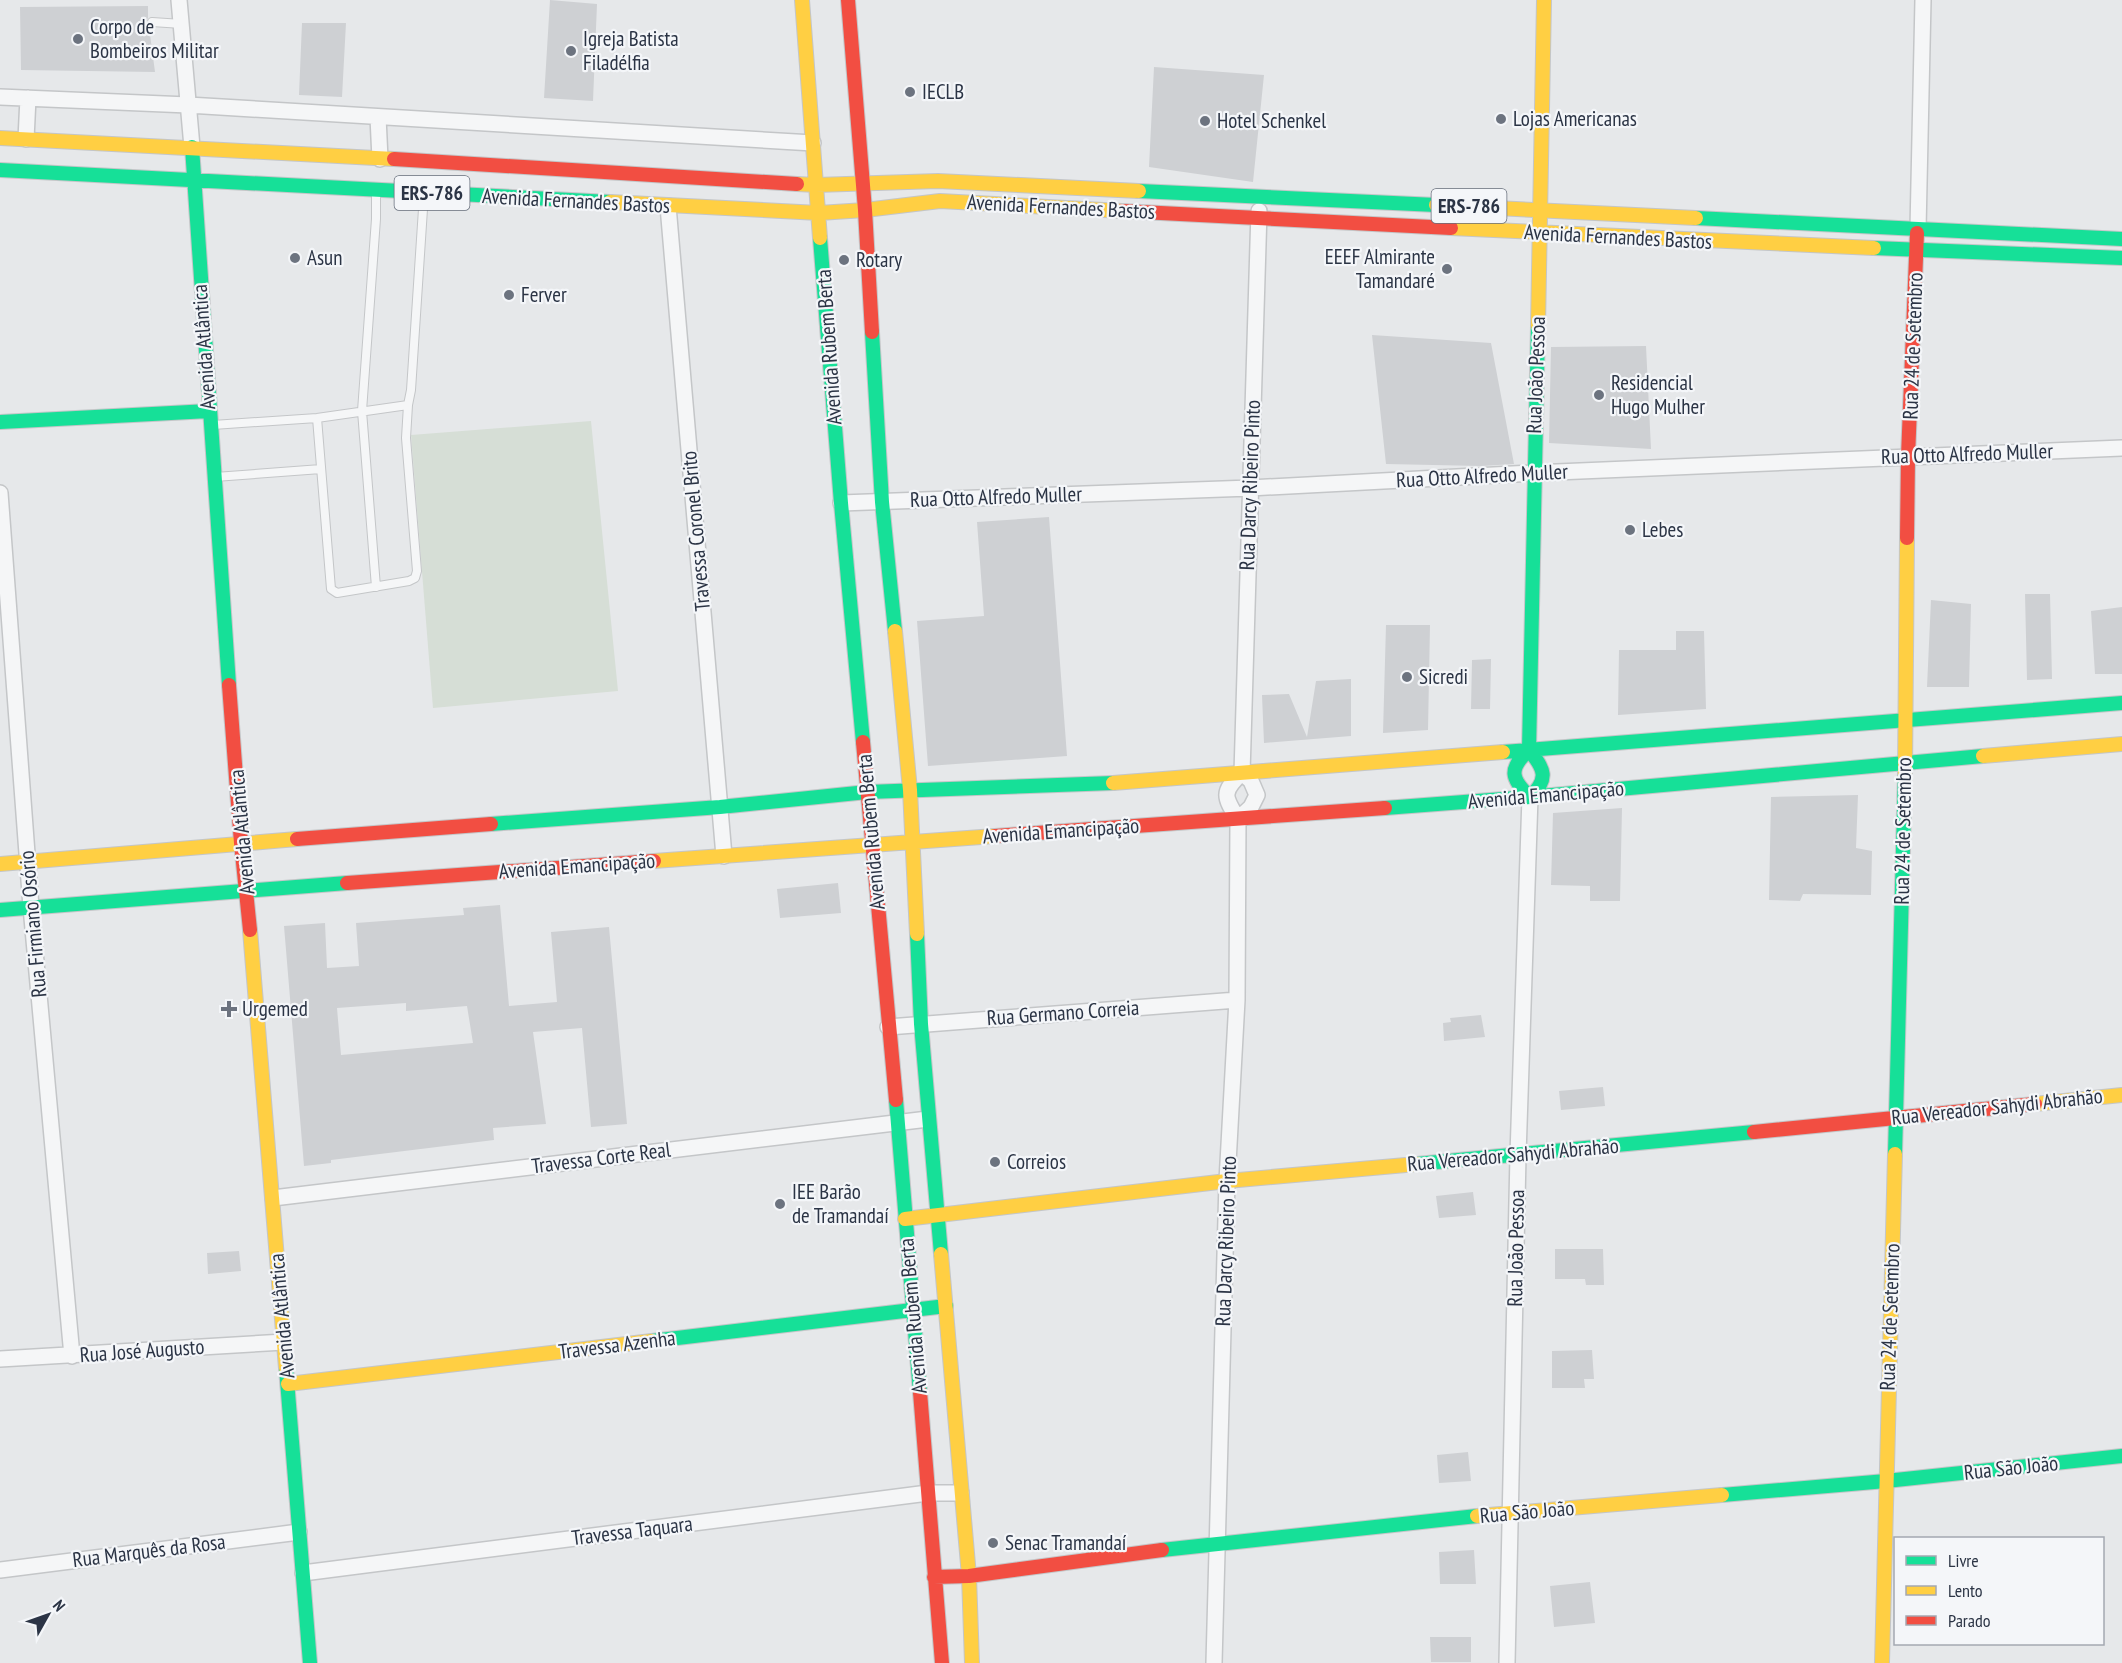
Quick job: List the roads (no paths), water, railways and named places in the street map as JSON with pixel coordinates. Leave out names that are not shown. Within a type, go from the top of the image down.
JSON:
[{"type":"main road","name":"Avenida Rubem Berta","points":[[802,0],[841,503],[898,1122],[942,1663]]},
{"type":"main road","name":"Avenida Rubem Berta","points":[[848,0],[865,210],[882,501],[910,790],[928,1119],[969,1576],[972,1663]]},
{"type":"main road","name":"Rua João Pessoa","points":[[1529,750],[1517,761],[1514,769],[1517,784],[1530,797],[1540,789],[1544,776],[1539,762],[1529,750],[1544,0]]},
{"type":"main road","name":"Avenida Fernandes Bastos","points":[[0,138],[192,147],[816,185],[938,181],[2122,239]]},
{"type":"main road","name":"Avenida Atlântica","points":[[192,147],[213,477],[310,1663]]},
{"type":"main road","name":"Avenida Fernandes Bastos","points":[[0,170],[819,213],[940,201],[1738,243],[2122,258]]},
{"type":"main road","points":[[1738,243],[1741,219]]},
{"type":"main road","name":"Rua 24 de Setembro","points":[[1882,1663],[1906,721],[1908,457],[1918,228]]},
{"type":"main road","points":[[0,422],[209,418]]},
{"type":"main road","points":[[0,864],[242,843],[720,807],[867,792],[1084,785],[2122,702]]},
{"type":"main road","name":"Avenida Emancipação","points":[[0,910],[1530,797],[2122,744]]},
{"type":"main road","name":"Rua Vereador Sahydi Abrahão","points":[[905,1220],[1227,1181],[1518,1155],[2122,1095]]},
{"type":"main road","name":"Travessa Azenha","points":[[288,1384],[946,1306]]},
{"type":"main road","name":"Rua São João","points":[[934,1577],[969,1576],[1217,1543],[1511,1513],[1886,1481],[2122,1456]]},
{"type":"street","name":"Avenida Atlântica","points":[[179,0],[192,147]]},
{"type":"street","name":"Rua 24 de Setembro","points":[[1918,228],[1923,0]]},
{"type":"street","points":[[0,96],[188,105],[813,143]]},
{"type":"street","points":[[26,139],[28,98]]},
{"type":"street","points":[[378,117],[380,159]]},
{"type":"street","name":"Rua Darcy Ribeiro Pinto","points":[[1214,1663],[1227,1181],[1237,1000],[1238,819],[1229,806],[1226,795],[1231,783],[1242,773],[1259,196]]},
{"type":"street","name":"Travessa Coronel Brito","points":[[668,206],[724,856]]},
{"type":"street","name":"Rua Otto Alfredo Muller","points":[[841,503],[1250,488],[1533,473],[2122,448]]},
{"type":"street","name":"Rua Firmiano Osório","points":[[0,501],[30,907],[72,1356]]},
{"type":"street","points":[[1238,819],[1251,807],[1257,795],[1251,781],[1242,773]]},
{"type":"street","name":"Rua João Pessoa","points":[[1507,1663],[1518,1155],[1530,797]]},
{"type":"street","name":"Rua Germano Correia","points":[[888,1027],[1237,1000]]},
{"type":"street","name":"Travessa Corte Real","points":[[273,1198],[928,1119]]},
{"type":"street","name":"Rua José Augusto","points":[[0,1359],[285,1342]]},
{"type":"street","name":"Travessa Taquara","points":[[303,1573],[927,1493],[961,1493]]},
{"type":"street","name":"Rua Marquês da Rosa","points":[[0,1570],[299,1532]]},
{"type":"lane","points":[[152,22],[182,24]]},
{"type":"lane","points":[[376,189],[376,219],[362,411],[376,587]]},
{"type":"lane","points":[[317,418],[331,589],[337,593],[409,581],[415,578],[417,571],[406,438],[424,192]]},
{"type":"lane","points":[[209,418],[317,418],[408,405]]},
{"type":"lane","points":[[213,477],[321,469]]},
{"type":"place","name":"Corpo de Bombeiros Militar","points":[[78,39]]},
{"type":"place","name":"Igreja Batista Filadélfia","points":[[571,51]]},
{"type":"place","name":"IECLB","points":[[910,92]]},
{"type":"place","name":"Lojas Americanas","points":[[1501,119]]},
{"type":"place","name":"Hotel Schenkel","points":[[1205,121]]},
{"type":"place","name":"Asun","points":[[295,258]]},
{"type":"place","name":"Rotary","points":[[844,260]]},
{"type":"place","name":"EEEF Almirante Tamandaré","points":[[1447,269]]},
{"type":"place","name":"Ferver","points":[[509,295]]},
{"type":"place","name":"Residencial Hugo Mulher","points":[[1599,395]]},
{"type":"place","name":"Lebes","points":[[1630,530]]},
{"type":"place","name":"Sicredi","points":[[1407,677]]},
{"type":"place","name":"Urgemed","points":[[229,1009]]},
{"type":"place","name":"Correios","points":[[995,1162]]},
{"type":"place","name":"IEE Barão de Tramandaí","points":[[780,1204]]},
{"type":"place","name":"Senac Tramandaí","points":[[993,1543]]}]
